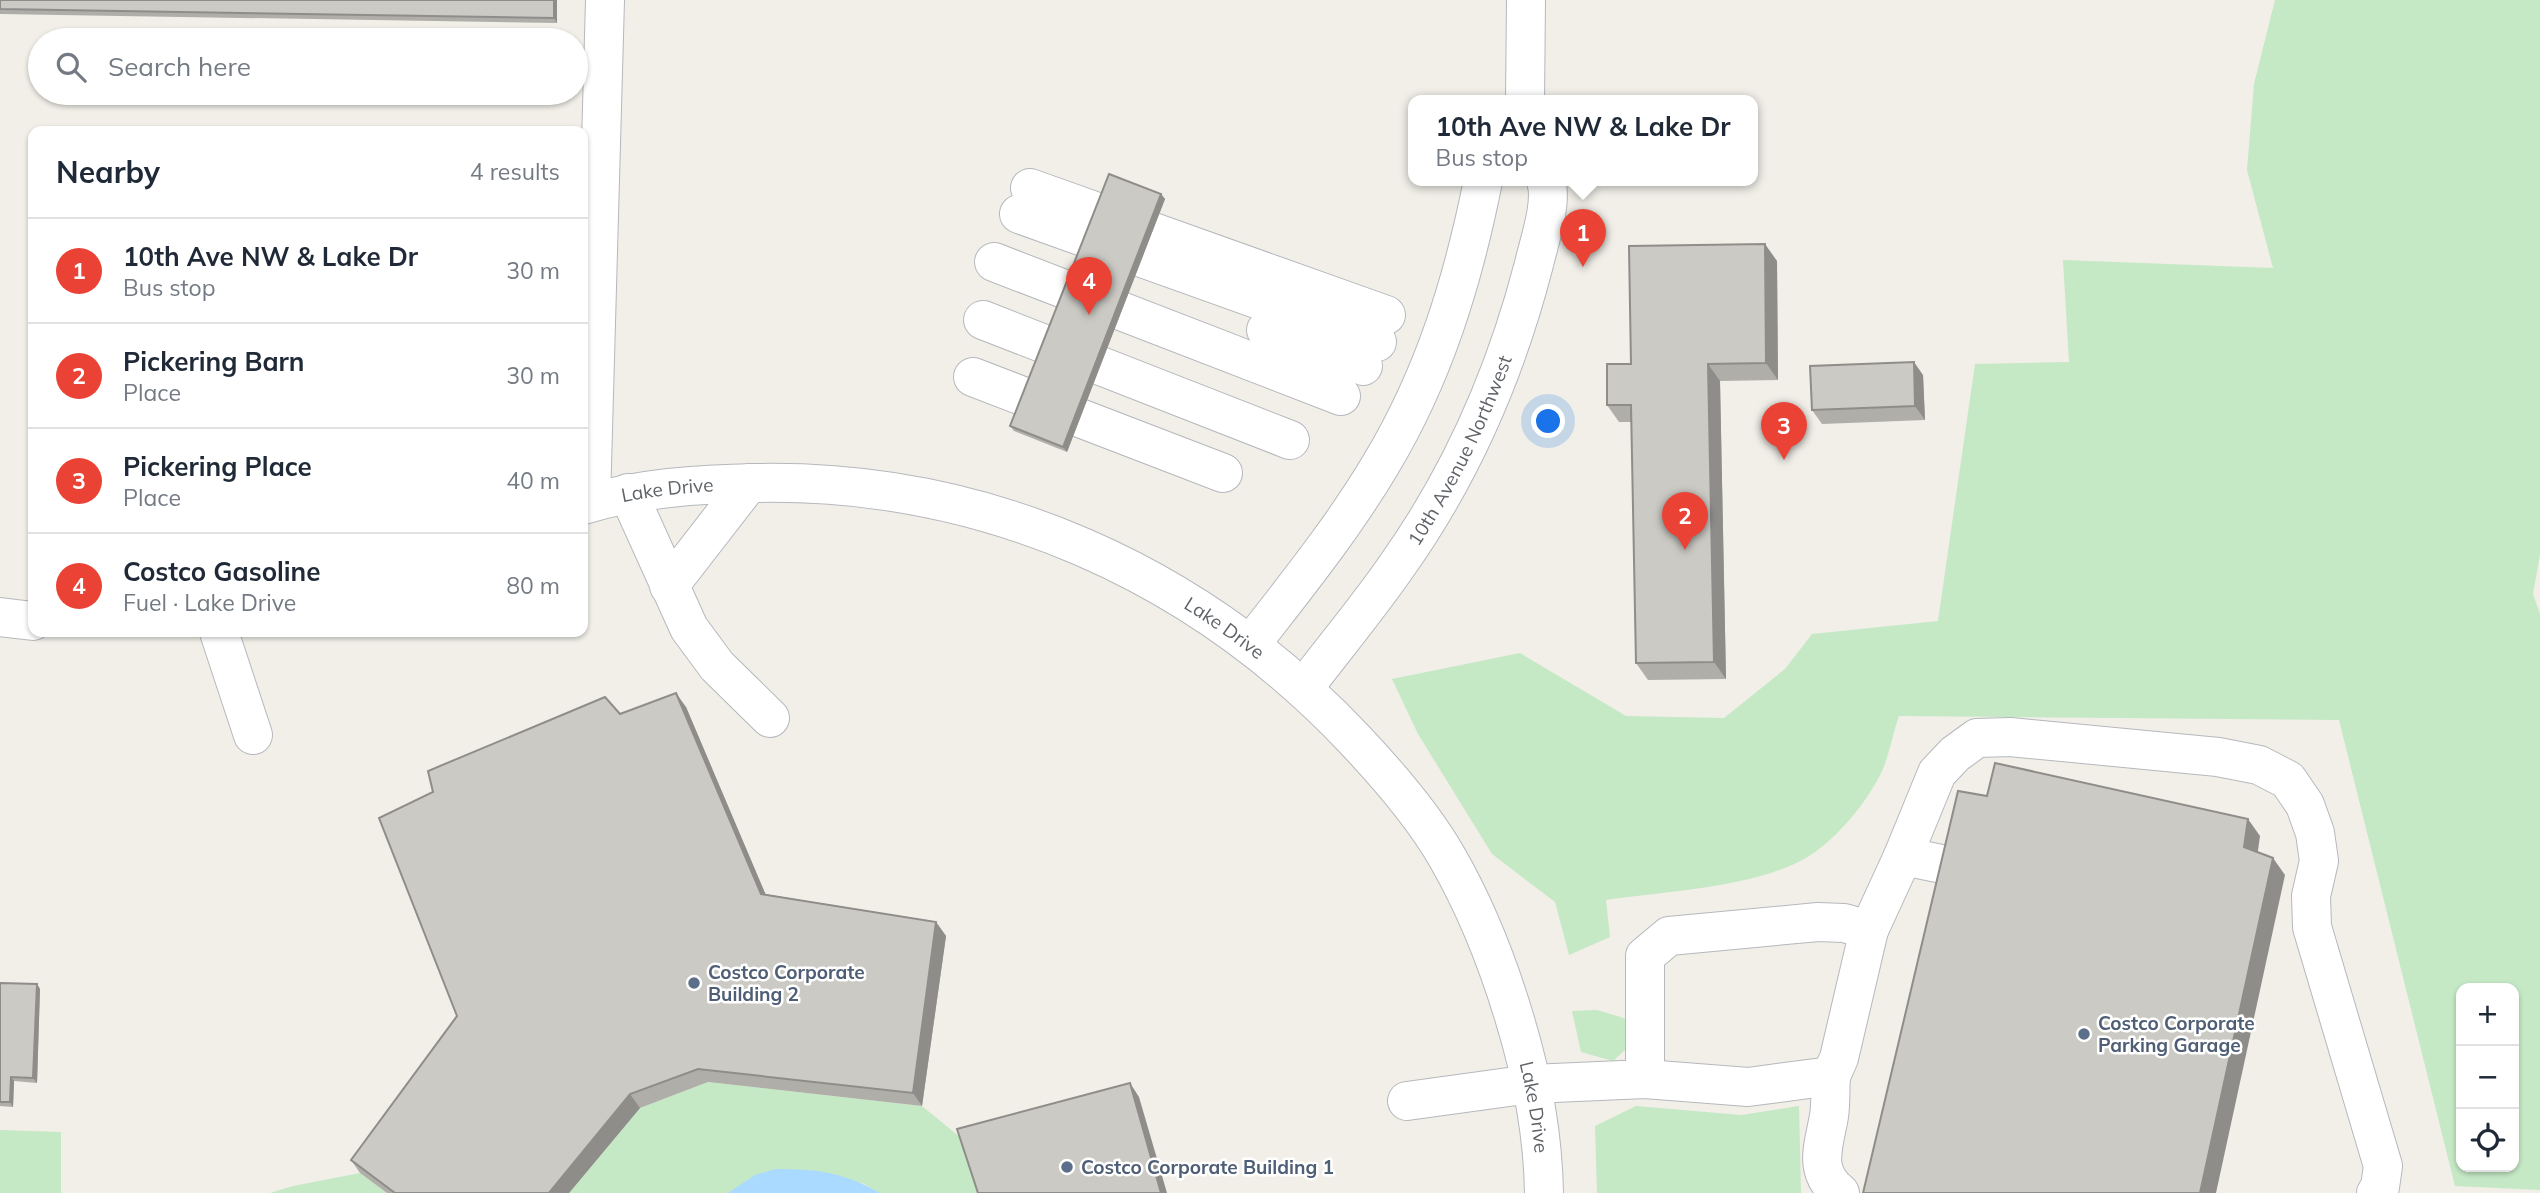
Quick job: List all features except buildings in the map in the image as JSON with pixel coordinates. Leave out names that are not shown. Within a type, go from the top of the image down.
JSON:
[{"type":"street","points":[[588,475],[605,0]]},
{"type":"street","points":[[1525,95],[1526,0]]},
{"type":"street","points":[[1251,645],[1360,498],[1412,408],[1455,303],[1482,186]]},
{"type":"street","name":"10th Avenue Northwest","points":[[1303,689],[1396,568],[1432,513],[1477,426],[1498,377],[1525,299],[1541,234],[1548,186]]},
{"type":"street","points":[[1000,280],[1381,329],[1000,280]]},
{"type":"street","points":[[1000,280],[1331,404]]},
{"type":"street","points":[[1000,280],[1277,446]]},
{"type":"street","points":[[1000,280],[1209,480]]},
{"type":"street","points":[[668,586],[749,483]]},
{"type":"street","name":"Lake Drive","points":[[588,503],[628,493],[749,483],[828,484],[890,491],[950,502],[1007,517],[1073,543],[1145,578],[1219,622],[1251,645],[1338,722],[1384,772],[1446,855],[1480,920],[1509,1001],[1541,1132],[1544,1193]]},
{"type":"street","points":[[628,493],[689,628],[717,666],[771,718]]},
{"type":"street","points":[[0,617],[28,620]]},
{"type":"street","points":[[221,637],[253,735]]},
{"type":"street","points":[[1840,1193],[1829,1185],[1822,1170],[1821,1153],[1830,1112],[1831,1076],[1839,1058],[1869,930],[1937,773],[1955,754],[1977,738],[2010,737],[2218,757],[2259,765],[2288,780],[2305,804],[2315,833],[2319,861],[2311,896],[2312,927],[2383,1166],[2381,1187],[2376,1193]]},
{"type":"street","points":[[1903,856],[1956,867]]},
{"type":"street","points":[[1645,1079],[1645,956],[1669,936],[1818,922],[1844,923],[1869,930]]},
{"type":"street","points":[[1407,1101],[1531,1084],[1645,1079],[1748,1087],[1831,1076]]},
{"type":"green space","points":[[2275,0],[2540,0],[2540,554],[2533,594],[2540,614],[2540,1190],[2455,1186],[2339,720],[1899,716],[1885,763],[1873,788],[1847,823],[1815,852],[1783,869],[1734,882],[1606,900],[1610,937],[1569,955],[1555,902],[1492,854],[1418,734],[1392,679],[1520,653],[1626,716],[1724,718],[1785,669],[1812,634],[1938,621],[1975,364],[2069,362],[2063,260],[2273,268],[2247,170],[2254,84]]},
{"type":"green space","points":[[1597,1010],[1627,1019],[1626,1049],[1613,1061],[1581,1052],[1572,1011]]},
{"type":"green space","points":[[708,1082],[922,1106],[966,1142],[983,1193],[880,1193],[862,1183],[775,1169],[728,1193],[569,1193],[640,1108]]},
{"type":"green space","points":[[1636,1106],[1741,1115],[1799,1106],[1801,1193],[1597,1193],[1595,1126]]},
{"type":"green space","points":[[0,1130],[61,1132],[61,1193],[0,1193]]},
{"type":"green space","points":[[360,1173],[387,1193],[270,1193],[293,1186]]},
{"type":"water","points":[[775,1169],[829,1173],[854,1180],[880,1193],[728,1193],[755,1175]]},
{"type":"place","name":"10th Ave NW & Lake Dr","points":[[1583,267]]},
{"type":"place","name":"Costco Gasoline","points":[[1089,315]]},
{"type":"place","name":"Pickering Place","points":[[1784,460]]},
{"type":"place","name":"Pickering Barn","points":[[1685,550]]},
{"type":"place","name":"Costco Corporate Building 2","points":[[694,983]]},
{"type":"place","name":"Costco Corporate Parking Garage","points":[[2084,1034]]},
{"type":"place","name":"Costco Corporate Building 1","points":[[1067,1167]]}]
